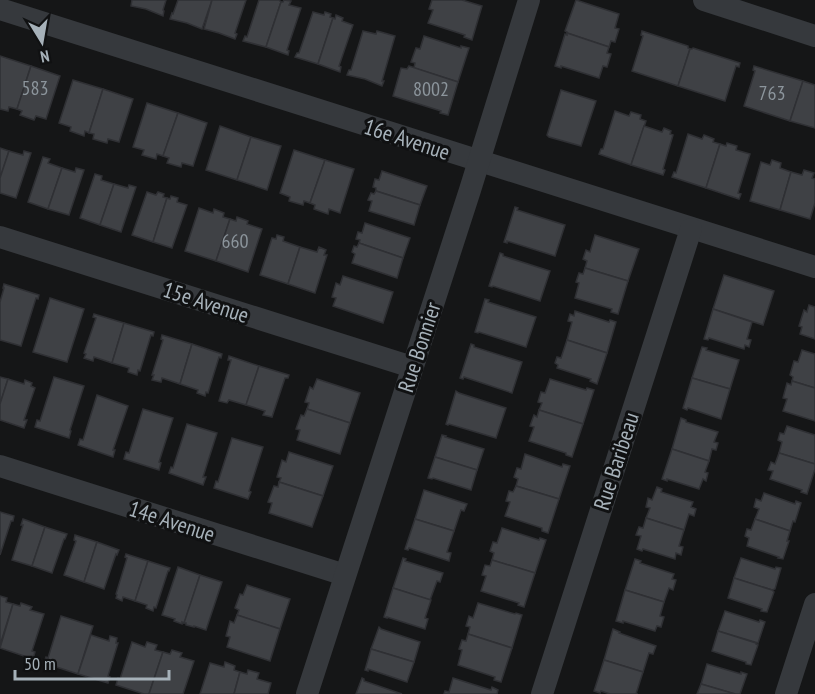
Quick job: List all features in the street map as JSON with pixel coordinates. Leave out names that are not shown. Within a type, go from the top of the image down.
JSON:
[{"type":"street","name":"Rue Bonnier","points":[[307,694],[529,0]]},
{"type":"street","points":[[704,0],[815,36]]},
{"type":"street","name":"16e Avenue","points":[[0,9],[815,267]]},
{"type":"street","name":"Rue Baribeau","points":[[542,694],[691,228]]},
{"type":"street","name":"15e Avenue","points":[[0,237],[412,367]]},
{"type":"street","name":"14e Avenue","points":[[0,466],[345,575]]},
{"type":"street","points":[[786,694],[815,604]]},
{"type":"building","points":[[132,0],[166,0],[163,16],[131,6]]},
{"type":"building","points":[[178,0],[212,0],[202,29],[170,19]]},
{"type":"building","points":[[212,0],[246,0],[235,39],[204,29]]},
{"type":"building","points":[[259,0],[279,0],[281,2],[266,47],[243,41],[245,36],[247,37]]},
{"type":"building","points":[[432,0],[462,0],[482,6],[472,40],[464,37],[465,35],[428,23],[433,10],[429,9]]},
{"type":"building","points":[[576,0],[619,14],[615,28],[619,29],[615,42],[611,41],[609,47],[565,31]]},
{"type":"building","points":[[291,1],[289,5],[301,8],[287,50],[288,55],[266,47],[281,2]]},
{"type":"building","points":[[313,12],[324,15],[325,12],[331,14],[330,17],[333,18],[318,64],[295,57],[299,53]]},
{"type":"building","points":[[336,15],[343,18],[342,21],[353,25],[339,66],[341,67],[340,72],[318,64]]},
{"type":"building","points":[[363,31],[376,34],[377,31],[395,36],[382,86],[347,75],[351,70]]},
{"type":"building","points":[[642,31],[688,46],[690,49],[678,86],[632,71],[643,36]]},
{"type":"building","points":[[567,33],[609,47],[607,53],[611,54],[607,67],[603,66],[599,78],[555,66]]},
{"type":"building","points":[[424,36],[461,48],[461,46],[469,48],[458,82],[414,68],[415,63],[411,62],[416,48],[420,49]]},
{"type":"building","points":[[690,49],[740,63],[739,67],[736,66],[725,101],[678,86]]},
{"type":"building","points":[[0,56],[31,66],[17,109],[9,107],[8,111],[0,109]]},
{"type":"building","points":[[31,66],[60,76],[46,119],[36,116],[34,120],[20,115],[22,111],[17,109]]},
{"type":"building","points":[[409,66],[458,82],[448,115],[393,96],[401,68],[407,69]]},
{"type":"building","points":[[754,66],[803,81],[790,121],[744,106],[755,71]]},
{"type":"building","points":[[73,80],[103,89],[89,133],[85,131],[84,136],[70,131],[71,127],[59,123]]},
{"type":"building","points":[[803,81],[815,85],[815,128],[790,121]]},
{"type":"building","points":[[103,89],[133,99],[119,142],[108,139],[107,143],[93,139],[94,134],[89,133]]},
{"type":"building","points":[[561,90],[596,101],[581,146],[547,135]]},
{"type":"building","points":[[147,103],[178,113],[163,156],[157,154],[156,159],[142,155],[144,150],[133,147]]},
{"type":"building","points":[[615,111],[629,116],[631,112],[641,115],[640,119],[646,121],[631,165],[599,154],[603,149]]},
{"type":"building","points":[[178,113],[207,123],[193,166],[182,163],[181,167],[167,163],[169,158],[163,156]]},
{"type":"building","points":[[220,126],[251,137],[237,180],[206,170]]},
{"type":"building","points":[[644,126],[662,132],[664,128],[671,131],[670,134],[673,135],[663,175],[631,165]]},
{"type":"building","points":[[688,134],[702,139],[704,135],[720,144],[706,188],[672,177],[674,172],[676,173]]},
{"type":"building","points":[[251,137],[281,146],[267,190],[237,180]]},
{"type":"building","points":[[727,143],[737,146],[736,150],[750,154],[738,193],[741,194],[739,199],[706,188],[720,144],[726,146]]},
{"type":"building","points":[[0,148],[9,151],[0,178]]},
{"type":"building","points":[[294,150],[325,160],[310,203],[304,201],[303,205],[289,201],[290,197],[280,193]]},
{"type":"building","points":[[9,151],[23,155],[24,151],[31,153],[16,198],[0,193],[0,178]]},
{"type":"building","points":[[43,157],[50,159],[48,163],[62,168],[48,209],[28,202]]},
{"type":"building","points":[[325,160],[354,169],[340,213],[329,209],[328,214],[314,209],[315,205],[310,203]]},
{"type":"building","points":[[772,160],[781,163],[780,168],[791,172],[780,210],[750,201],[761,162],[770,165]]},
{"type":"building","points":[[62,168],[75,172],[76,168],[84,170],[69,215],[48,209]]},
{"type":"building","points":[[804,170],[814,173],[812,178],[815,179],[815,203],[810,219],[780,210],[791,172],[802,175]]},
{"type":"building","points":[[382,171],[427,186],[420,205],[376,191],[373,187],[375,179],[379,180]]},
{"type":"building","points":[[95,174],[102,176],[101,180],[114,184],[100,225],[80,218]]},
{"type":"building","points":[[114,184],[128,188],[129,185],[136,187],[121,232],[100,225]]},
{"type":"building","points":[[376,191],[420,205],[414,225],[369,211],[372,201],[368,200],[371,193],[374,194]]},
{"type":"building","points":[[147,192],[156,195],[158,192],[167,198],[153,242],[132,235]]},
{"type":"building","points":[[171,196],[178,198],[177,202],[187,205],[172,248],[153,242],[167,198],[170,199]]},
{"type":"building","points":[[515,207],[518,208],[517,210],[565,225],[555,256],[504,242]]},
{"type":"building","points":[[199,208],[213,213],[214,209],[224,213],[223,217],[230,219],[216,261],[185,251]]},
{"type":"building","points":[[237,217],[248,221],[247,224],[262,229],[248,272],[216,261],[230,219],[236,221]]},
{"type":"building","points":[[365,223],[410,238],[403,258],[359,243],[360,240],[356,239],[358,232],[362,233]]},
{"type":"building","points":[[277,235],[284,237],[283,241],[300,247],[288,284],[260,275],[272,238],[276,239]]},
{"type":"building","points":[[595,235],[639,249],[628,281],[585,268],[587,261],[583,259],[586,250],[590,252]]},
{"type":"building","points":[[359,243],[403,258],[397,278],[352,263],[355,254],[352,252],[354,246],[357,247]]},
{"type":"building","points":[[300,247],[317,252],[319,247],[326,250],[324,255],[327,255],[315,293],[288,284]]},
{"type":"building","points":[[500,253],[503,256],[550,271],[540,301],[489,286]]},
{"type":"building","points":[[585,268],[628,281],[618,314],[611,312],[612,309],[575,298],[579,273],[583,274]]},
{"type":"building","points":[[724,275],[774,291],[763,325],[713,309]]},
{"type":"building","points":[[343,276],[393,292],[383,323],[333,306],[336,298],[332,297],[336,283],[340,285]]},
{"type":"building","points":[[4,284],[39,295],[38,299],[36,298],[21,346],[0,340],[0,302]]},
{"type":"building","points":[[50,298],[84,309],[67,362],[33,352]]},
{"type":"building","points":[[485,299],[489,300],[488,302],[536,317],[526,347],[475,332]]},
{"type":"building","points":[[809,305],[815,307],[815,339],[800,334],[802,327],[799,326],[804,310],[807,312]]},
{"type":"building","points":[[713,309],[752,322],[747,339],[751,340],[749,347],[745,345],[744,349],[709,338],[704,339]]},
{"type":"building","points":[[575,311],[609,322],[610,320],[616,322],[607,353],[567,340],[572,322],[568,321],[570,314],[574,316]]},
{"type":"building","points":[[94,314],[124,323],[112,363],[94,357],[93,361],[84,358],[96,318],[93,317]]},
{"type":"building","points":[[124,323],[154,332],[137,375],[128,372],[129,368],[112,363]]},
{"type":"building","points":[[162,335],[192,344],[180,384],[162,378],[161,382],[152,380],[163,340]]},
{"type":"building","points":[[567,340],[607,353],[597,384],[590,381],[591,379],[557,368],[558,365],[555,363],[557,357],[561,358]]},
{"type":"building","points":[[192,344],[222,354],[205,396],[197,393],[198,390],[180,384]]},
{"type":"building","points":[[471,344],[474,347],[522,362],[512,393],[464,377],[460,378]]},
{"type":"building","points":[[702,347],[739,360],[730,389],[692,378]]},
{"type":"building","points":[[802,350],[815,354],[815,388],[792,381],[793,377],[790,375],[794,361],[798,362]]},
{"type":"building","points":[[229,356],[259,366],[246,405],[229,400],[227,403],[219,401],[231,360],[228,360]]},
{"type":"building","points":[[259,366],[289,375],[285,378],[272,417],[263,415],[265,411],[246,405]]},
{"type":"building","points":[[0,377],[8,379],[0,404]]},
{"type":"building","points":[[54,377],[84,386],[69,438],[35,427],[37,420],[40,421]]},
{"type":"building","points":[[692,378],[730,389],[721,419],[683,408]]},
{"type":"building","points":[[8,379],[24,384],[25,380],[32,383],[31,386],[35,388],[24,420],[27,420],[24,428],[0,420],[0,404]]},
{"type":"building","points":[[317,379],[360,393],[350,423],[307,409],[309,403],[305,402],[310,387],[313,389]]},
{"type":"building","points":[[550,379],[586,390],[587,388],[594,390],[583,424],[539,410],[542,403],[538,402],[541,392],[545,393]]},
{"type":"building","points":[[792,381],[815,388],[815,421],[783,411],[787,399],[783,398],[787,383],[791,385]]},
{"type":"building","points":[[456,391],[506,408],[496,438],[446,424]]},
{"type":"building","points":[[97,395],[128,406],[113,450],[115,450],[113,457],[78,445],[80,439],[83,440]]},
{"type":"building","points":[[143,409],[173,418],[159,462],[161,463],[159,470],[124,459],[126,452],[129,453]]},
{"type":"building","points":[[307,409],[350,423],[340,454],[297,440],[300,430],[296,429],[301,415],[304,416]]},
{"type":"building","points":[[539,410],[583,424],[572,457],[529,441],[534,427],[530,426],[534,415],[537,417]]},
{"type":"building","points":[[681,418],[686,422],[718,432],[714,442],[718,443],[716,450],[712,449],[709,461],[672,449]]},
{"type":"building","points":[[187,424],[217,433],[203,477],[206,477],[203,485],[169,473],[171,467],[173,468]]},
{"type":"building","points":[[787,426],[815,435],[815,464],[779,453],[782,442],[778,440],[780,433],[784,434]]},
{"type":"building","points":[[442,435],[484,449],[477,470],[435,457]]},
{"type":"building","points":[[232,438],[263,447],[248,499],[214,488]]},
{"type":"building","points":[[672,449],[709,461],[705,472],[708,473],[706,481],[703,479],[699,489],[662,479]]},
{"type":"building","points":[[289,452],[333,466],[323,496],[279,482],[281,478],[277,477],[282,460],[286,462]]},
{"type":"building","points":[[779,453],[815,464],[807,494],[801,492],[802,490],[770,479],[773,471],[768,470],[771,462],[775,464]]},
{"type":"building","points":[[525,454],[562,467],[563,464],[570,466],[559,499],[516,486],[518,479],[514,477],[517,468],[521,469]]},
{"type":"building","points":[[435,457],[477,470],[471,490],[428,478]]},
{"type":"building","points":[[279,482],[323,496],[312,527],[269,513],[272,503],[268,502],[274,486],[278,487]]},
{"type":"building","points":[[516,486],[559,499],[548,533],[542,531],[542,528],[505,516],[510,502],[506,501],[509,491],[513,492]]},
{"type":"building","points":[[657,487],[662,489],[661,492],[693,502],[691,507],[696,509],[694,516],[689,514],[684,530],[646,518],[650,508],[646,507],[648,498],[652,500]]},
{"type":"building","points":[[424,490],[467,504],[464,511],[461,510],[454,531],[415,519]]},
{"type":"building","points":[[764,493],[795,504],[796,501],[801,503],[790,531],[755,519],[759,509],[754,507],[756,499],[761,501]]},
{"type":"building","points":[[0,512],[14,516],[0,555]]},
{"type":"building","points":[[646,518],[684,530],[679,546],[683,547],[681,555],[676,553],[675,559],[637,549],[641,536],[636,535],[639,527],[643,528]]},
{"type":"building","points":[[23,519],[45,527],[32,566],[12,560]]},
{"type":"building","points":[[415,519],[454,531],[447,552],[451,553],[449,561],[409,548],[405,549]]},
{"type":"building","points":[[755,519],[790,531],[783,559],[747,546],[749,538],[745,536],[747,529],[751,530]]},
{"type":"building","points":[[45,527],[67,534],[52,573],[32,566]]},
{"type":"building","points":[[502,528],[539,540],[540,538],[546,540],[535,573],[492,560],[494,553],[490,551],[493,542],[497,543]]},
{"type":"building","points":[[75,535],[97,542],[84,582],[64,575],[76,541],[74,540]]},
{"type":"building","points":[[97,542],[119,550],[104,589],[84,582]]},
{"type":"building","points":[[126,554],[148,561],[135,601],[123,597],[122,601],[116,598],[127,558]]},
{"type":"building","points":[[403,558],[406,559],[405,561],[443,573],[440,582],[437,581],[430,600],[393,588]]},
{"type":"building","points":[[741,558],[775,569],[776,567],[781,568],[775,589],[734,578]]},
{"type":"building","points":[[635,559],[641,561],[640,563],[674,574],[672,579],[676,580],[673,590],[669,588],[664,602],[625,590]]},
{"type":"building","points":[[492,560],[535,573],[524,607],[518,605],[519,603],[481,591],[486,576],[482,575],[485,565],[490,566]]},
{"type":"building","points":[[148,561],[170,568],[153,611],[146,608],[147,605],[135,601]]},
{"type":"building","points":[[178,567],[200,575],[182,624],[162,615]]},
{"type":"building","points":[[200,575],[222,582],[206,630],[184,623]]},
{"type":"building","points":[[734,578],[774,592],[767,612],[728,598]]},
{"type":"building","points":[[247,585],[290,599],[280,629],[237,615],[239,610],[235,608],[240,594],[243,595]]},
{"type":"building","points":[[393,588],[431,600],[425,618],[428,619],[425,629],[384,617]]},
{"type":"building","points":[[625,590],[664,602],[660,616],[664,617],[661,627],[657,626],[655,631],[616,621]]},
{"type":"building","points":[[0,596],[7,598],[6,602],[13,604],[0,645]]},
{"type":"building","points":[[21,603],[32,607],[30,610],[44,614],[32,651],[35,652],[33,659],[0,648],[13,604],[20,606]]},
{"type":"building","points":[[478,603],[522,615],[512,648],[468,634],[470,627],[466,626],[469,616],[473,618]]},
{"type":"building","points":[[725,611],[765,622],[758,643],[718,631]]},
{"type":"building","points":[[237,615],[280,629],[270,661],[227,647],[230,637],[226,636],[230,621],[234,623]]},
{"type":"building","points":[[61,616],[93,626],[78,674],[44,663],[46,657],[48,658]]},
{"type":"building","points":[[379,627],[420,642],[414,662],[371,649]]},
{"type":"building","points":[[613,629],[656,646],[653,654],[649,653],[643,672],[604,660]]},
{"type":"building","points":[[718,631],[758,645],[751,665],[712,651]]},
{"type":"building","points":[[468,634],[512,648],[501,682],[494,680],[495,677],[458,665],[462,650],[459,649],[462,640],[466,641]]},
{"type":"building","points":[[91,635],[109,641],[110,636],[117,638],[116,643],[118,643],[108,683],[78,674]]},
{"type":"building","points":[[132,642],[145,647],[147,642],[157,645],[155,650],[163,652],[149,694],[116,685]]},
{"type":"building","points":[[371,649],[414,662],[407,682],[365,670]]},
{"type":"building","points":[[172,650],[182,653],[180,657],[194,661],[183,694],[149,694],[163,652],[170,654]]},
{"type":"building","points":[[604,660],[643,672],[636,694],[610,694],[594,691]]},
{"type":"building","points":[[225,662],[235,666],[234,670],[240,672],[234,694],[200,694],[210,663],[224,667]]},
{"type":"building","points":[[707,664],[747,674],[740,694],[701,684]]},
{"type":"building","points":[[248,670],[259,673],[257,679],[271,683],[268,694],[234,694],[240,672],[247,674]]},
{"type":"building","points":[[362,678],[364,681],[402,694],[356,694]]},
{"type":"building","points":[[453,678],[491,690],[492,687],[498,690],[497,694],[444,694],[445,691],[449,692]]},
{"type":"building","points":[[701,684],[735,694],[697,694]]}]
